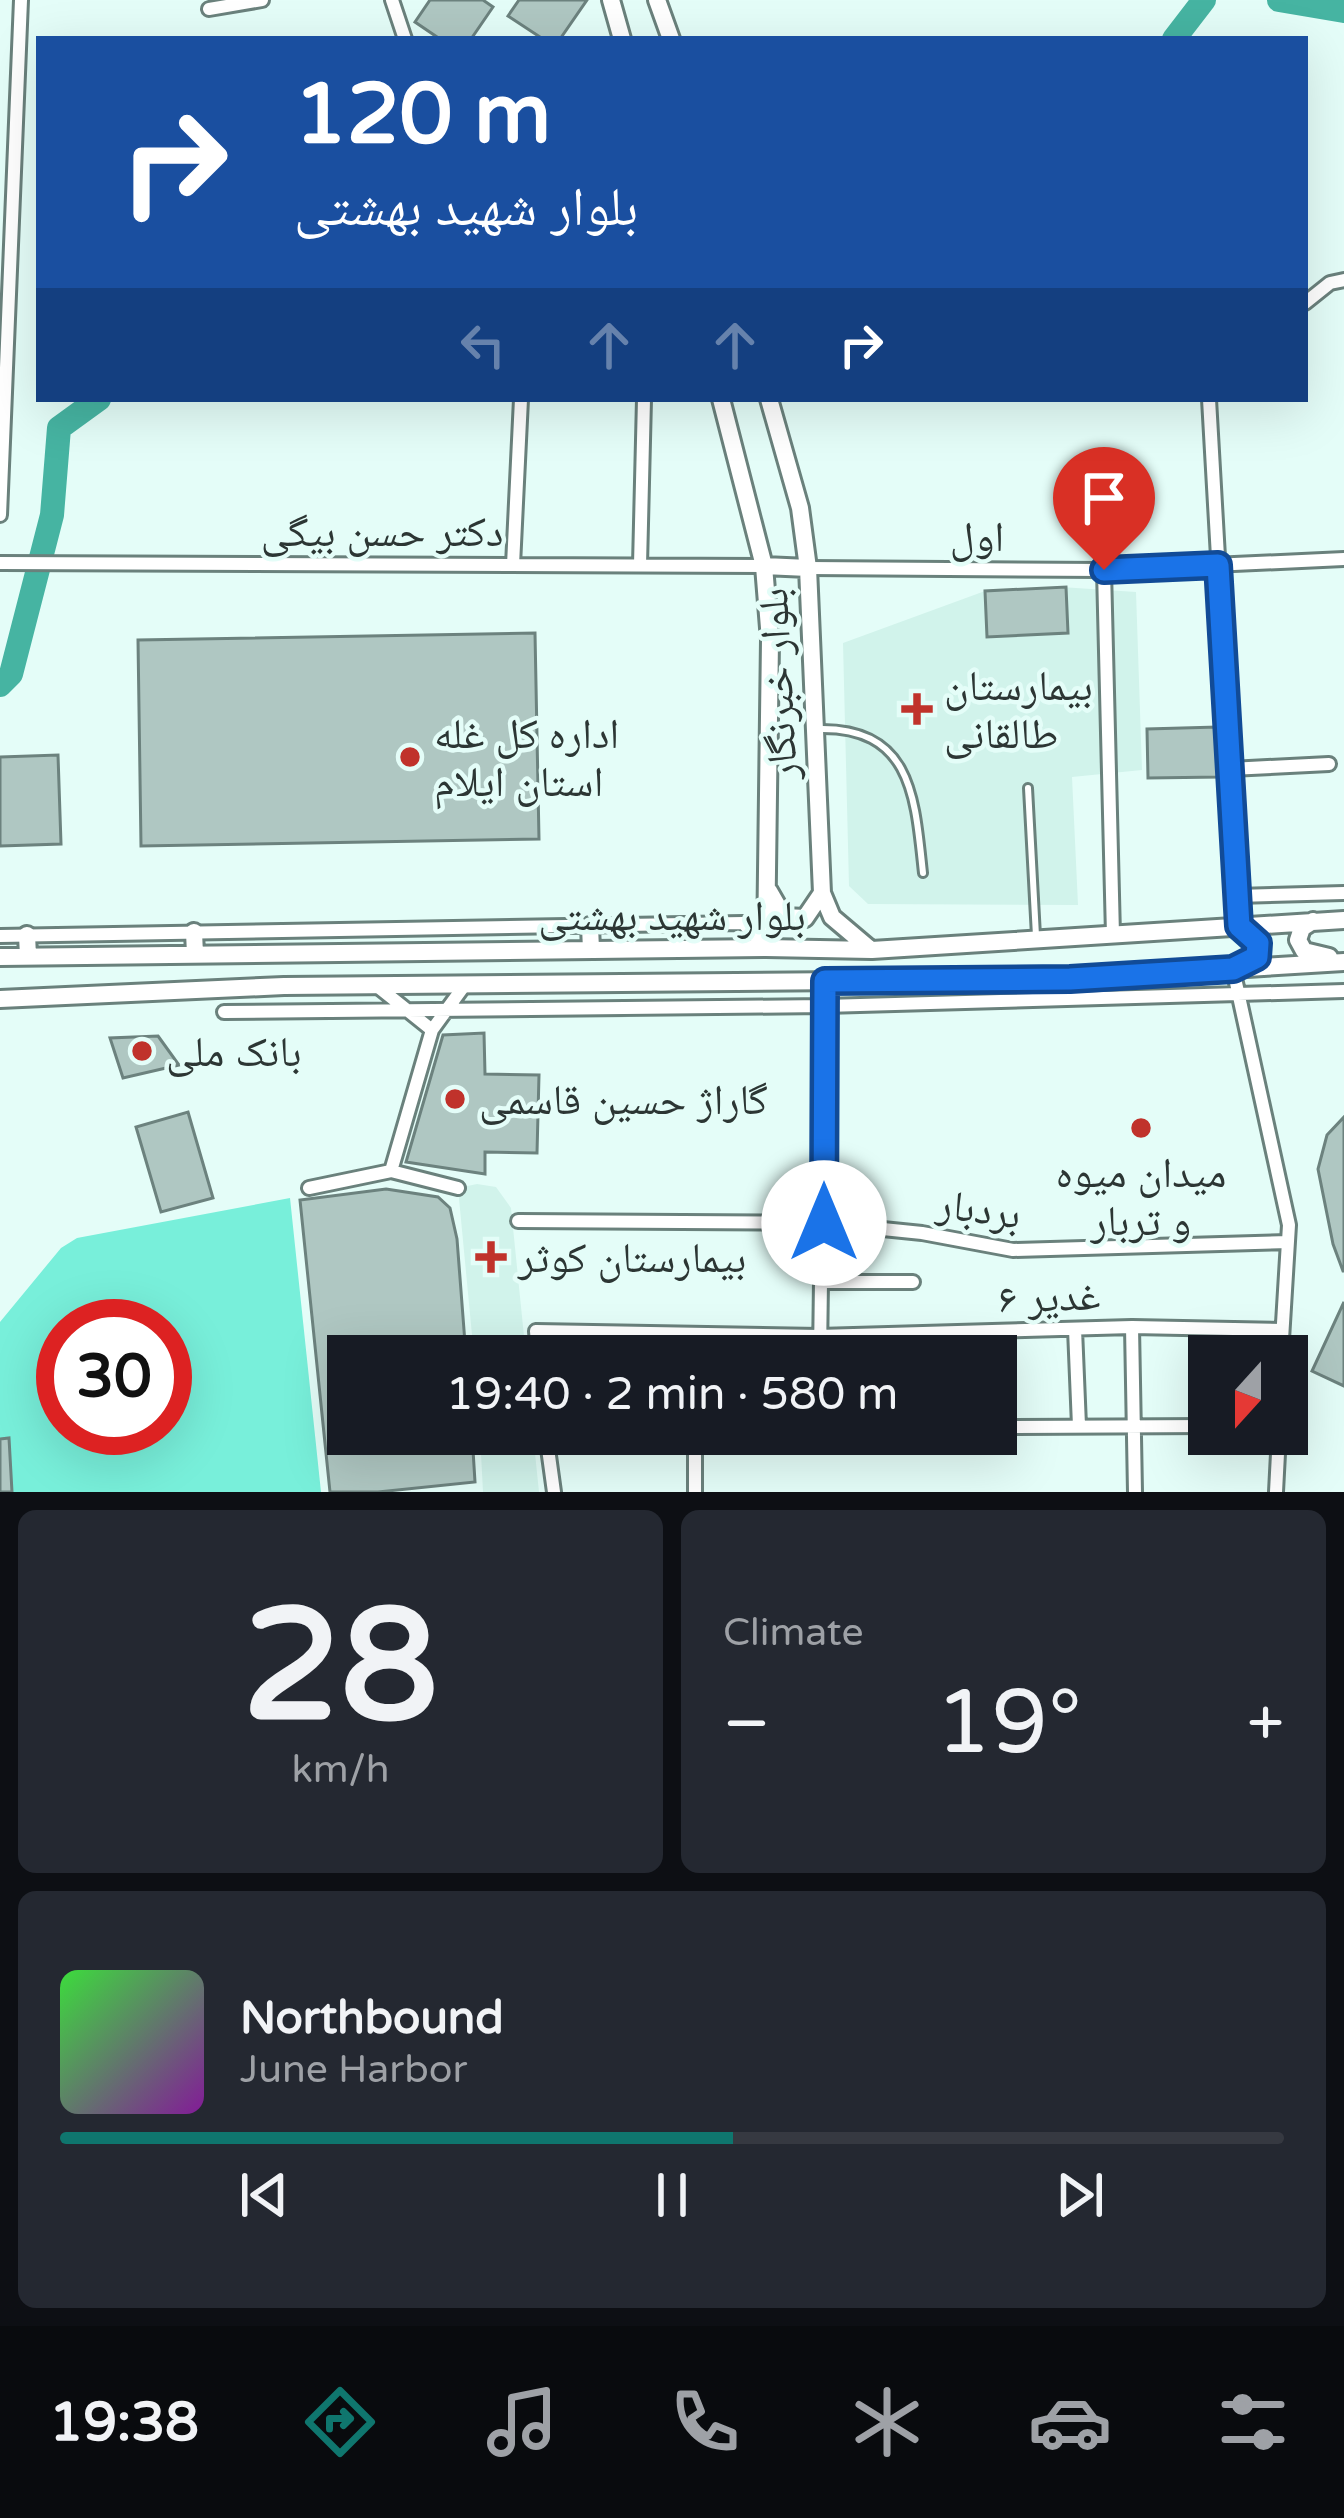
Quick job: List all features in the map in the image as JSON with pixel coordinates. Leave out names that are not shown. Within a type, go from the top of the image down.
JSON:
[{"type":"main road","points":[[611,0],[621,36]]},
{"type":"main road","points":[[657,0],[669,36]]},
{"type":"main road","name":"بلوار خبرنگار","points":[[723,402],[764,566],[770,640],[766,948]]},
{"type":"main road","name":"بلوار خبرنگار","points":[[770,402],[800,508],[808,568],[822,893]]},
{"type":"main road","points":[[764,566],[808,568]]},
{"type":"main road","points":[[769,890],[784,917],[794,920],[806,918],[822,893]]},
{"type":"main road","points":[[822,893],[832,917],[872,950]]},
{"type":"main road","name":"بلوار شهید بهشتی","points":[[0,956],[872,950],[1344,920]]},
{"type":"main road","points":[[1314,921],[1299,933],[1304,951],[1344,961]]},
{"type":"main road","points":[[590,926],[591,950]]},
{"type":"main road","points":[[1233,969],[1249,963],[1259,950],[1258,943],[1239,926]]},
{"type":"main road","points":[[194,932],[195,954]]},
{"type":"main road","points":[[27,935],[28,956]]},
{"type":"main road","name":"بلوار شهید بهشتی","points":[[0,999],[284,986],[1070,979],[1344,961]]},
{"type":"street","points":[[0,515],[21,0]]},
{"type":"street","points":[[209,9],[262,0]]},
{"type":"street","points":[[392,0],[404,36]]},
{"type":"street","points":[[0,113],[16,114]]},
{"type":"street","points":[[1308,301],[1330,283],[1344,280]]},
{"type":"street","points":[[513,565],[521,402]]},
{"type":"street","points":[[640,565],[644,402]]},
{"type":"street","points":[[1209,402],[1239,926]]},
{"type":"street","name":"اول","points":[[808,568],[1104,570],[1344,559]]},
{"type":"street","name":"دکتر حسن بیگی","points":[[0,563],[764,566]]},
{"type":"street","points":[[1104,570],[1113,935]]},
{"type":"street","points":[[1230,769],[1329,764]]},
{"type":"street","points":[[1237,896],[1344,893]]},
{"type":"street","points":[[0,936],[743,923],[766,948]]},
{"type":"street","points":[[1233,969],[1289,1225],[1282,1335]]},
{"type":"street","points":[[819,1335],[825,981]]},
{"type":"street","points":[[377,986],[432,1030]]},
{"type":"street","points":[[391,1171],[432,1030],[464,986]]},
{"type":"street","points":[[224,1012],[825,1006],[1344,991]]},
{"type":"street","points":[[309,1188],[391,1171],[458,1188]]},
{"type":"street","name":"بردبار","points":[[518,1221],[824,1223],[922,1233],[1013,1250],[1288,1242]]},
{"type":"street","points":[[821,1282],[913,1282]]},
{"type":"street","points":[[1132,1327],[1135,1492]]},
{"type":"street","name":"غدیر ۶","points":[[856,1335],[1132,1327],[1282,1330]]},
{"type":"street","points":[[1075,1329],[1079,1426]]},
{"type":"street","name":"غدیر ۶","points":[[536,1335],[536,1331],[757,1335]]},
{"type":"street","points":[[1017,1426],[1188,1426]]},
{"type":"street","points":[[549,1455],[554,1492]]},
{"type":"street","points":[[694,1492],[695,1455]]},
{"type":"street","points":[[1276,1492],[1278,1455]]},
{"type":"lane","points":[[815,729],[863,733],[876,739],[911,783],[923,873]]},
{"type":"lane","points":[[1028,788],[1036,940]]},
{"type":"shaded area","points":[[1061,587],[1136,592],[1142,770],[1072,777],[1078,905],[868,904],[849,886],[843,643],[985,591]]},
{"type":"shaded area","name":"بیمارستان کوثر","points":[[496,1187],[511,1208],[524,1335],[472,1335],[458,1188]]},
{"type":"shaded area","points":[[481,1455],[535,1455],[539,1492],[483,1492]]},
{"type":"green space","points":[[290,1198],[321,1492],[0,1492],[0,1322],[61,1248],[77,1238]]},
{"type":"building","points":[[430,0],[483,0],[493,7],[473,36],[436,36],[415,22]]},
{"type":"building","points":[[519,0],[587,0],[562,36],[538,36],[508,16]]},
{"type":"building","points":[[1066,587],[1068,633],[987,637],[985,591]]},
{"type":"building","points":[[535,633],[539,839],[141,846],[138,640]]},
{"type":"building","points":[[1217,727],[1220,777],[1148,778],[1147,729]]},
{"type":"building","points":[[58,755],[61,844],[0,846],[0,757]]},
{"type":"building","name":"گاراژ حسین قاسمی","points":[[484,1033],[485,1074],[539,1075],[537,1153],[485,1152],[485,1174],[406,1162],[443,1035]]},
{"type":"building","name":"بانک ملی","points":[[158,1036],[179,1065],[123,1078],[110,1038]]},
{"type":"building","points":[[188,1112],[213,1198],[161,1212],[136,1127]]},
{"type":"building","points":[[1344,1117],[1343,1271],[1318,1169],[1327,1135]]},
{"type":"building","points":[[386,1189],[438,1197],[450,1208],[464,1335],[327,1335],[327,1455],[473,1455],[475,1482],[330,1492],[300,1200]]},
{"type":"building","points":[[1344,1302],[1344,1386],[1312,1371]]},
{"type":"building","points":[[9,1438],[12,1492],[0,1492],[0,1439]]},
{"type":"waterway","points":[[1176,36],[1204,0]]},
{"type":"waterway","points":[[1279,0],[1344,11]]},
{"type":"waterway","points":[[0,685],[11,674],[52,515],[59,428],[95,402]]},
{"type":"place","name":"بیمارستان طالقانی","points":[[917,709]]},
{"type":"place","name":"اداره کل غله استان ایلام","points":[[410,757]]},
{"type":"place","name":"بانک ملی","points":[[142,1051]]},
{"type":"place","name":"گاراژ حسین قاسمی","points":[[455,1099]]},
{"type":"place","name":"میدان میوه و تربار","points":[[1141,1128]]},
{"type":"place","name":"بیمارستان کوثر","points":[[491,1257]]},
{"type":"route","points":[[824,1223],[825,981],[1070,979],[1233,969],[1257,957],[1258,943],[1239,926],[1218,565],[1104,570]]}]
